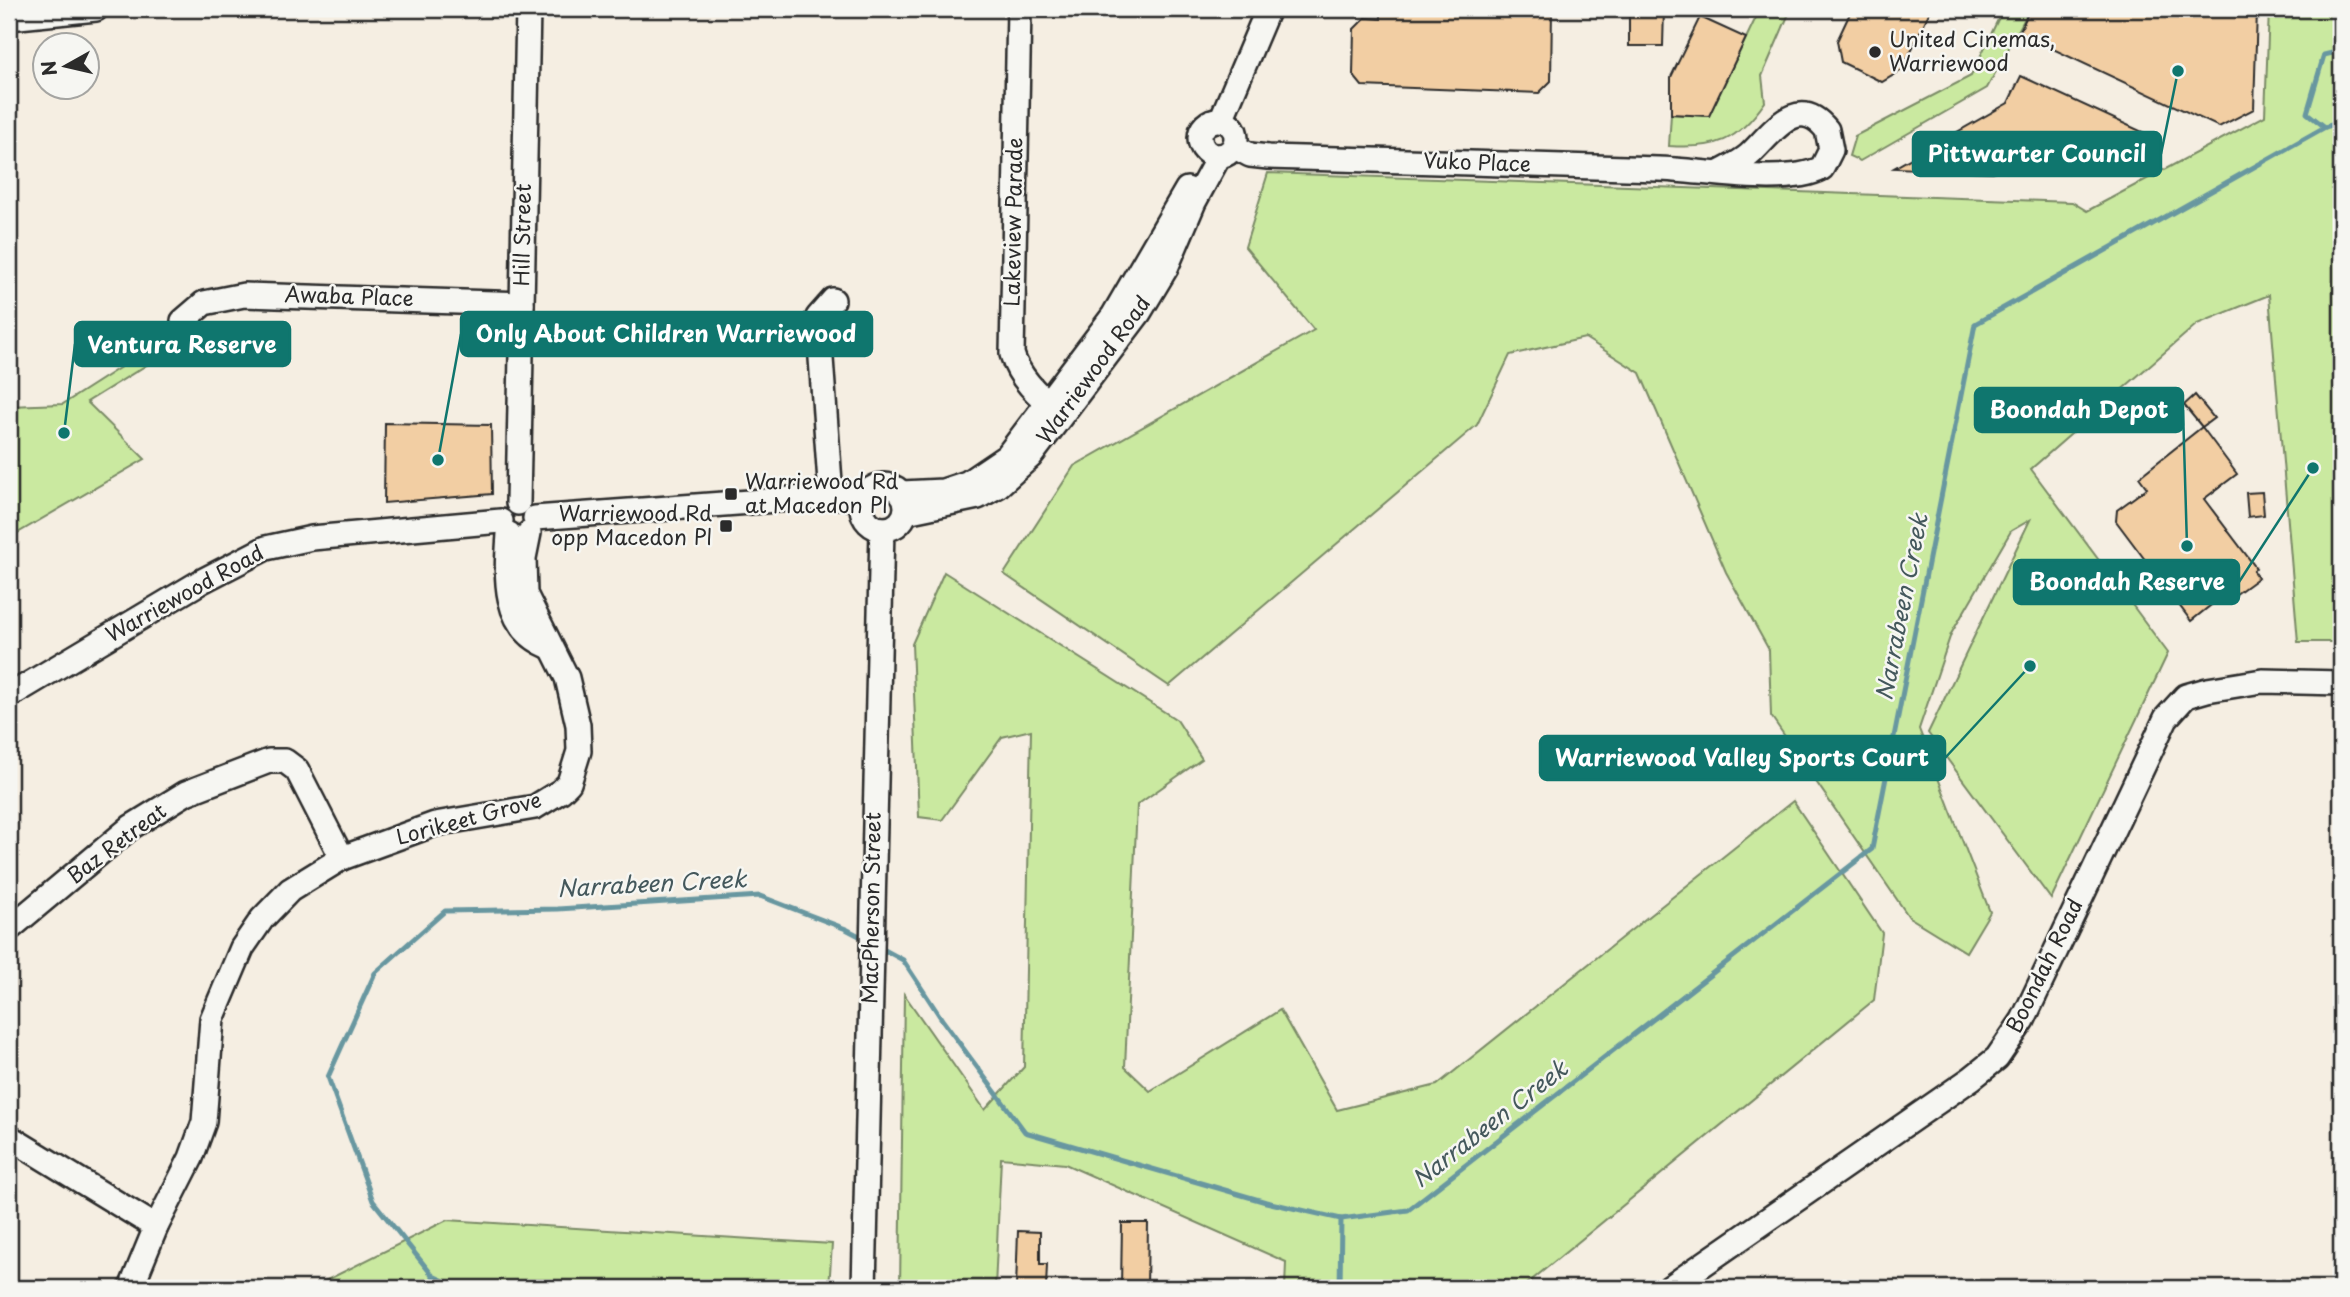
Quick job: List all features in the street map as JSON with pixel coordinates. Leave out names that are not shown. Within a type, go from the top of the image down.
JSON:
[{"type":"street","points":[[9,18],[96,9]]},
{"type":"street","name":"Hill Street","points":[[518,522],[528,9]]},
{"type":"street","name":"Lakeview Parade","points":[[1019,9],[1012,354],[1027,383],[1055,409]]},
{"type":"street","points":[[1221,120],[1268,9]]},
{"type":"street","points":[[1221,120],[1235,130],[1220,152],[1202,146],[1202,131],[1206,124],[1221,120]]},
{"type":"street","name":"Warriewood Road","points":[[904,503],[978,478],[1007,456],[1055,409],[1220,152]]},
{"type":"street","name":"Vuko Place","points":[[1220,152],[1268,157],[1721,172]]},
{"type":"street","name":"Awaba Place","points":[[183,321],[204,303],[244,295],[522,304]]},
{"type":"street","points":[[831,496],[818,317],[833,300]]},
{"type":"street","points":[[878,486],[891,486],[904,503],[897,525],[883,529],[866,519],[864,499],[878,486]]},
{"type":"street","name":"Warriewood Road","points":[[9,696],[202,581],[265,548],[312,538],[831,496],[864,499]]},
{"type":"street","name":"Lorikeet Grove","points":[[131,1288],[156,1227],[191,1158],[204,1122],[212,1019],[242,948],[262,919],[290,890],[342,858],[435,824],[535,807],[561,792],[575,769],[580,738],[567,678],[548,646],[533,639],[514,612],[507,585],[518,522]]},
{"type":"street","name":"MacPherson Street","points":[[864,1288],[883,529]]},
{"type":"street","name":"Boondah Road","points":[[1669,1288],[1961,1086],[1997,1058],[2023,1020],[2166,718],[2186,696],[2262,681],[2341,682]]},
{"type":"street","name":"Baz Retreat","points":[[9,929],[131,827],[186,793],[269,761],[285,761],[297,770],[342,858]]},
{"type":"street","points":[[9,1137],[156,1227]]},
{"type":"green space","points":[[1760,9],[1791,9],[1762,76],[1765,102],[1745,126],[1724,140],[1700,146],[1669,146],[1671,114],[1709,116]]},
{"type":"green space","points":[[2003,9],[2030,9],[1987,88],[1860,161],[1849,156],[1855,136],[1971,76]]},
{"type":"green space","points":[[2269,9],[2341,9],[2341,642],[2298,642],[2269,295],[2197,324],[2031,469],[2168,653],[2051,899],[1928,733],[2030,520],[2011,531],[1951,634],[1919,729],[1990,912],[1966,952],[1909,917],[1771,716],[1769,650],[1726,572],[1640,373],[1585,338],[1510,355],[1477,425],[1169,686],[1004,574],[1074,466],[1314,330],[1245,247],[1268,173],[2072,202],[2087,211],[2265,116]]},
{"type":"green space","points":[[152,347],[161,356],[87,402],[145,459],[9,538],[9,406],[63,404]]},
{"type":"green space","points":[[944,572],[1177,720],[1202,759],[1137,805],[1125,1067],[1150,1091],[1280,1010],[1337,1110],[1437,1085],[1793,801],[1882,933],[1874,1000],[1522,1288],[1285,1288],[1286,1262],[1065,1164],[1001,1158],[995,1288],[900,1288],[904,994],[985,1110],[1024,1067],[1031,730],[1002,737],[942,820],[919,817],[912,644]]},
{"type":"green space","points":[[447,1220],[832,1244],[829,1288],[311,1288]]},
{"type":"building","points":[[1381,9],[1552,9],[1551,81],[1539,93],[1362,86],[1353,75],[1354,29],[1365,18],[1381,19]]},
{"type":"building","points":[[1629,9],[1664,9],[1663,46],[1629,46]]},
{"type":"building","name":"United Cinemas, Warriewood","points":[[1852,9],[1931,9],[1902,70],[1882,82],[1841,62],[1837,41]]},
{"type":"building","points":[[2030,9],[2257,9],[2254,109],[2219,127],[2019,33]]},
{"type":"building","points":[[1700,17],[1746,38],[1709,116],[1671,114],[1671,77]]},
{"type":"building","points":[[2021,76],[2149,135],[2069,173],[2066,166],[2049,174],[2027,172],[2022,164],[2007,172],[2003,166],[1993,172],[1894,168],[2008,103]]},
{"type":"building","points":[[2195,395],[2214,418],[2202,427],[2184,405]]},
{"type":"building","points":[[385,423],[491,425],[492,494],[384,503]]},
{"type":"building","points":[[2202,427],[2237,474],[2204,499],[2256,568],[2253,571],[2258,578],[2224,603],[2220,598],[2191,621],[2116,521],[2117,510],[2147,488],[2139,477]]},
{"type":"building","points":[[2262,492],[2264,515],[2248,517],[2246,493]]},
{"type":"building","points":[[1122,1223],[1148,1223],[1147,1288],[1121,1288]]},
{"type":"building","points":[[1018,1231],[1040,1232],[1040,1264],[1047,1264],[1046,1288],[1016,1288]]},
{"type":"waterway","name":"Narrabeen Creek","points":[[2325,127],[2307,113],[2324,55],[2341,51]]},
{"type":"waterway","name":"Narrabeen Creek","points":[[879,947],[903,960],[943,1021],[1025,1132],[1266,1202],[1341,1219],[1408,1210],[1872,849],[1975,324],[2325,127],[2341,122]]},
{"type":"waterway","name":"Narrabeen Creek","points":[[459,1288],[433,1276],[373,1201],[328,1077],[375,973],[445,911],[558,909],[760,896],[865,939]]},
{"type":"waterway","points":[[1340,1288],[1341,1219]]},
{"type":"place","name":"United Cinemas, Warriewood","points":[[1875,52]]},
{"type":"place","name":"Pittwarter Council","points":[[2178,71]]},
{"type":"place","name":"Ventura Reserve","points":[[64,433]]},
{"type":"place","name":"Only About Children Warriewood","points":[[438,460]]},
{"type":"place","name":"Boondah Reserve","points":[[2313,468]]},
{"type":"place","name":"Warriewood Rd at Macedon Pl","points":[[731,494]]},
{"type":"place","name":"Warriewood Rd opp Macedon Pl","points":[[726,526]]},
{"type":"place","name":"Boondah Depot","points":[[2187,546]]},
{"type":"place","name":"Warriewood Valley Sports Court","points":[[2030,666]]}]
